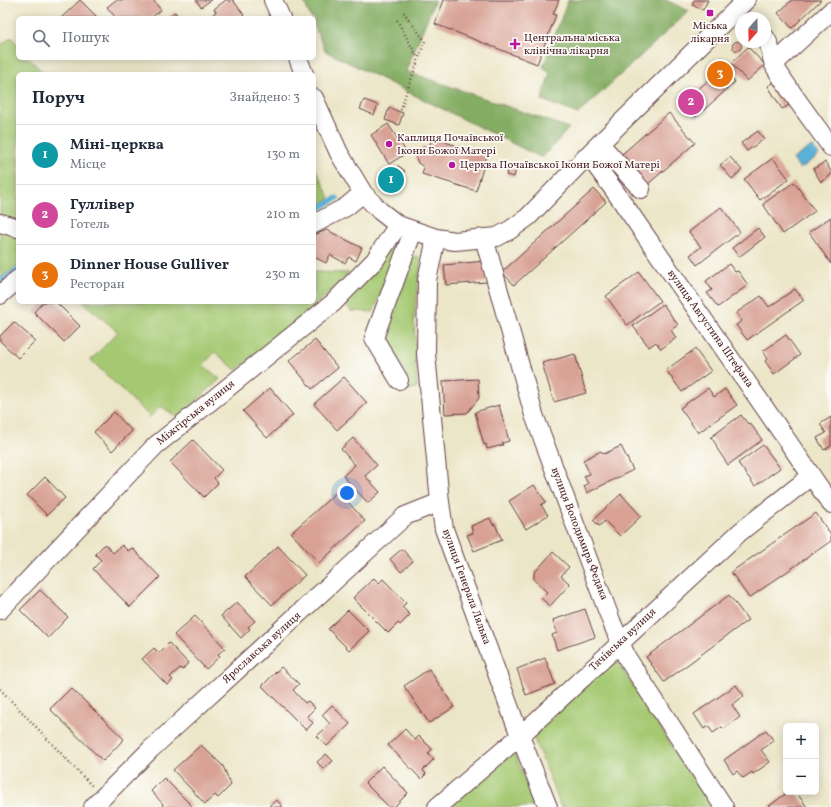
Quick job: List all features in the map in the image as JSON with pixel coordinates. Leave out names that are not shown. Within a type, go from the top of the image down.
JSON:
[{"type":"street","points":[[273,0],[280,16]]},
{"type":"street","points":[[316,102],[339,153],[363,193],[380,211],[406,228],[436,238],[455,241],[497,237],[528,217],[594,149],[744,8]]},
{"type":"street","points":[[774,64],[831,11]]},
{"type":"street","points":[[770,48],[774,64],[784,82],[831,146]]},
{"type":"street","points":[[299,60],[303,72]]},
{"type":"street","points":[[594,149],[641,189]]},
{"type":"street","name":"вулиця Августина Штефана","points":[[594,149],[614,190],[831,504]]},
{"type":"street","points":[[316,223],[346,207],[363,193]]},
{"type":"street","points":[[0,223],[16,227]]},
{"type":"street","points":[[399,380],[374,338],[406,228]]},
{"type":"street","name":"Міжгірська вулиця","points":[[0,610],[155,446],[333,303],[406,228]]},
{"type":"street","name":"вулиця Генерала Лялька","points":[[436,238],[427,280],[426,354],[440,502],[444,529],[520,736],[548,807]]},
{"type":"street","name":"вулиця Володимира Федака","points":[[484,238],[534,415],[620,642],[627,658],[724,807]]},
{"type":"street","points":[[0,295],[16,281]]},
{"type":"street","name":"Тячівська вулиця","points":[[437,807],[520,736],[740,532],[811,476]]},
{"type":"street","name":"Ярославська вулиця","points":[[98,802],[151,749],[405,516],[440,502]]},
{"type":"path","points":[[401,110],[425,40],[402,10]]},
{"type":"path","points":[[397,20],[419,58]]},
{"type":"path","points":[[0,689],[98,802]]},
{"type":"green space","points":[[303,0],[435,0],[406,71],[569,128],[542,158],[325,51],[316,30],[316,16],[310,16]]},
{"type":"green space","points":[[568,0],[666,0],[689,11],[578,114],[542,100],[550,72],[543,67]]},
{"type":"green space","points":[[11,37],[16,43],[16,60],[31,60],[42,72],[16,72],[16,222],[0,216],[0,46]]},
{"type":"green space","points":[[316,170],[330,198],[316,208]]},
{"type":"green space","points":[[0,228],[16,232],[16,267],[0,278]]},
{"type":"green space","points":[[396,247],[398,252],[373,312],[351,311],[342,300],[387,251]]},
{"type":"green space","points":[[418,256],[421,261],[414,315],[417,388],[402,391],[400,383],[407,375],[384,335],[408,264],[413,257]]},
{"type":"green space","points":[[316,272],[349,273],[301,319],[236,370],[215,352],[203,365],[220,379],[178,418],[161,406],[150,417],[91,360],[118,332],[85,304],[316,304]]},
{"type":"green space","points":[[615,658],[710,805],[707,807],[561,807],[533,736]]},
{"type":"green space","points":[[514,751],[535,807],[449,807]]},
{"type":"water","points":[[812,146],[819,155],[800,169],[793,159]]},
{"type":"building","points":[[80,0],[96,16],[63,16]]},
{"type":"building","points":[[116,0],[153,0],[161,10],[154,16],[114,16],[107,7]]},
{"type":"building","points":[[196,0],[211,0],[201,7]]},
{"type":"building","points":[[226,0],[229,0],[230,2],[233,0],[244,15],[213,16],[216,12],[214,9]]},
{"type":"building","name":"Центральна міська клінічна лікарня","points":[[444,0],[559,0],[553,14],[556,15],[537,64],[435,24]]},
{"type":"building","points":[[694,0],[708,0],[703,10],[692,5]]},
{"type":"building","points":[[792,0],[821,0],[792,28],[778,13]]},
{"type":"building","points":[[175,12],[178,16],[170,16]]},
{"type":"building","points":[[735,42],[735,48],[741,48],[739,50],[735,50],[733,48]]},
{"type":"building","points":[[747,48],[749,48],[765,65],[747,81],[731,63]]},
{"type":"building","points":[[723,68],[735,82],[696,117],[683,102]]},
{"type":"building","points":[[775,82],[789,105],[782,109],[768,86]]},
{"type":"building","points":[[364,100],[378,105],[374,115],[360,109]]},
{"type":"building","points":[[389,108],[403,113],[399,125],[385,120]]},
{"type":"building","points":[[669,113],[695,143],[647,185],[621,155]]},
{"type":"building","name":"Каплиця Почаївської Ікони Божої Матері","points":[[388,124],[407,153],[389,164],[371,135]]},
{"type":"building","points":[[758,131],[764,139],[747,151],[741,143]]},
{"type":"building","name":"Церква Почаївської Ікони Божої Матері","points":[[432,138],[487,155],[476,191],[422,174],[424,167],[418,163],[416,158],[417,153],[423,147],[429,147]]},
{"type":"building","points":[[730,157],[742,170],[732,179],[720,165]]},
{"type":"building","points":[[773,158],[789,179],[760,200],[744,179]]},
{"type":"building","points":[[825,162],[831,171],[831,175],[821,182],[813,169]]},
{"type":"building","points":[[398,166],[405,171],[399,178],[393,172]]},
{"type":"building","points":[[509,167],[516,169],[514,177],[506,175]]},
{"type":"building","points":[[794,182],[815,211],[783,234],[763,204]]},
{"type":"building","points":[[594,189],[606,202],[514,285],[502,272]]},
{"type":"building","points":[[721,207],[740,232],[697,265],[690,255],[701,247],[689,232]]},
{"type":"building","points":[[831,217],[831,264],[809,232]]},
{"type":"building","points":[[758,228],[765,237],[739,257],[732,248]]},
{"type":"building","points":[[327,230],[362,248],[356,261],[349,257],[345,263],[330,255],[326,263],[316,258],[316,234]]},
{"type":"building","points":[[485,261],[487,282],[446,285],[444,265]]},
{"type":"building","points":[[729,264],[735,272],[738,271],[748,285],[718,307],[707,293],[712,290],[706,281]]},
{"type":"building","points":[[639,272],[660,301],[627,325],[606,296]]},
{"type":"building","points":[[795,289],[804,300],[747,340],[736,325],[742,321],[736,313],[761,296],[769,307]]},
{"type":"building","points":[[41,304],[58,304],[80,326],[64,342],[34,312]]},
{"type":"building","points":[[663,304],[678,325],[671,330],[676,338],[661,349],[656,342],[649,347],[633,326]]},
{"type":"building","points":[[14,322],[35,341],[18,358],[0,341],[0,336]]},
{"type":"building","points":[[786,335],[800,355],[774,374],[765,361],[768,359],[763,351]]},
{"type":"building","points":[[315,340],[338,368],[312,389],[289,361]]},
{"type":"building","points":[[695,349],[711,371],[682,392],[666,370]]},
{"type":"building","points":[[575,354],[586,393],[554,402],[542,363]]},
{"type":"building","points":[[344,377],[367,403],[337,430],[314,404]]},
{"type":"building","points":[[478,379],[479,398],[467,413],[445,414],[443,381]]},
{"type":"building","points":[[270,388],[293,415],[267,438],[243,411]]},
{"type":"building","points":[[708,388],[714,397],[725,389],[737,405],[698,433],[680,408]]},
{"type":"building","points":[[499,405],[509,441],[502,443],[503,445],[487,449],[486,444],[484,445],[475,412]]},
{"type":"building","points":[[114,412],[132,431],[112,451],[94,432]]},
{"type":"building","points":[[741,415],[748,424],[750,423],[762,440],[728,465],[711,437]]},
{"type":"building","points":[[831,417],[831,446],[824,450],[817,438],[826,433],[820,424]]},
{"type":"building","points":[[353,438],[377,465],[365,476],[380,492],[368,503],[343,476],[355,465],[341,449]]},
{"type":"building","points":[[193,440],[222,470],[214,478],[218,483],[204,497],[170,462]]},
{"type":"building","points":[[763,445],[780,468],[755,486],[738,463]]},
{"type":"building","points":[[621,446],[633,470],[587,493],[584,486],[588,484],[584,476],[590,474],[583,460],[601,451],[604,454]]},
{"type":"building","points":[[45,477],[65,498],[47,515],[27,495]]},
{"type":"building","points":[[534,485],[546,502],[541,505],[548,515],[526,529],[509,501]]},
{"type":"building","points":[[338,491],[365,521],[319,563],[291,533]]},
{"type":"building","points":[[621,494],[641,516],[620,536],[605,521],[599,526],[593,520]]},
{"type":"building","points":[[816,513],[831,535],[831,541],[749,598],[731,572]]},
{"type":"building","points":[[490,518],[493,525],[495,524],[502,540],[474,551],[467,535],[473,533],[471,526]]},
{"type":"building","points":[[105,544],[113,553],[122,545],[128,551],[132,548],[160,577],[130,607],[93,569],[101,560],[95,554]]},
{"type":"building","points":[[278,546],[305,575],[272,605],[245,577]]},
{"type":"building","points":[[402,549],[413,561],[401,572],[390,559]]},
{"type":"building","points":[[553,552],[569,567],[561,576],[570,584],[550,606],[541,598],[547,592],[534,580],[534,573]]},
{"type":"building","points":[[374,578],[379,583],[383,579],[406,603],[402,607],[410,615],[400,625],[398,623],[388,633],[353,598]]},
{"type":"building","points":[[40,590],[68,617],[48,638],[20,610]]},
{"type":"building","points":[[729,595],[748,620],[664,682],[646,657]]},
{"type":"building","points":[[237,602],[255,621],[248,627],[250,629],[241,638],[221,616]]},
{"type":"building","points":[[585,609],[595,637],[557,650],[552,635],[557,633],[553,620]]},
{"type":"building","points":[[348,610],[369,631],[349,650],[328,629]]},
{"type":"building","points":[[195,616],[225,648],[218,654],[220,656],[206,669],[174,635]]},
{"type":"building","points":[[169,643],[188,663],[182,670],[180,668],[170,677],[173,680],[167,685],[142,659],[154,648],[159,653]]},
{"type":"building","points":[[545,658],[555,684],[526,695],[517,669]]},
{"type":"building","points":[[281,667],[299,684],[293,690],[305,703],[308,701],[315,708],[307,716],[313,723],[306,730],[262,686]]},
{"type":"building","points":[[429,669],[454,707],[429,723],[404,686]]},
{"type":"building","points":[[736,685],[744,696],[732,705],[740,717],[724,729],[722,727],[713,733],[708,726],[704,729],[694,714]]},
{"type":"building","points":[[71,688],[124,739],[103,761],[50,709]]},
{"type":"building","points":[[332,705],[350,724],[327,746],[317,736],[330,724],[322,715]]},
{"type":"building","points":[[405,729],[415,740],[419,736],[432,749],[428,754],[434,759],[423,770],[426,774],[421,779],[388,745]]},
{"type":"building","points":[[766,730],[774,741],[761,750],[770,762],[753,774],[752,772],[743,778],[737,771],[733,774],[724,760]]},
{"type":"building","points":[[201,745],[223,766],[231,785],[218,798],[215,795],[205,804],[173,770]]},
{"type":"building","points":[[326,754],[333,761],[323,769],[317,762]]},
{"type":"building","points":[[382,766],[408,793],[394,807],[389,807],[365,783]]},
{"type":"building","points":[[164,778],[193,807],[162,807],[163,804],[151,791]]},
{"type":"building","points":[[784,795],[798,795],[807,807],[768,807]]},
{"type":"building","points":[[277,800],[283,807],[269,806]]},
{"type":"waterway","points":[[316,210],[337,198]]},
{"type":"waterway","points":[[0,281],[16,271]]},
{"type":"place","name":"Міська лікарня","points":[[710,13]]},
{"type":"place","name":"Центральна міська клінічна лікарня","points":[[515,44]]},
{"type":"place","name":"Dinner House Gulliver","points":[[720,74]]},
{"type":"place","name":"Гуллівер","points":[[691,102]]},
{"type":"place","name":"Каплиця Почаївської Ікони Божої Матері","points":[[389,144]]},
{"type":"place","name":"Церква Почаївської Ікони Божої Матері","points":[[452,165]]},
{"type":"place","name":"Міні-церква","points":[[391,180]]}]
